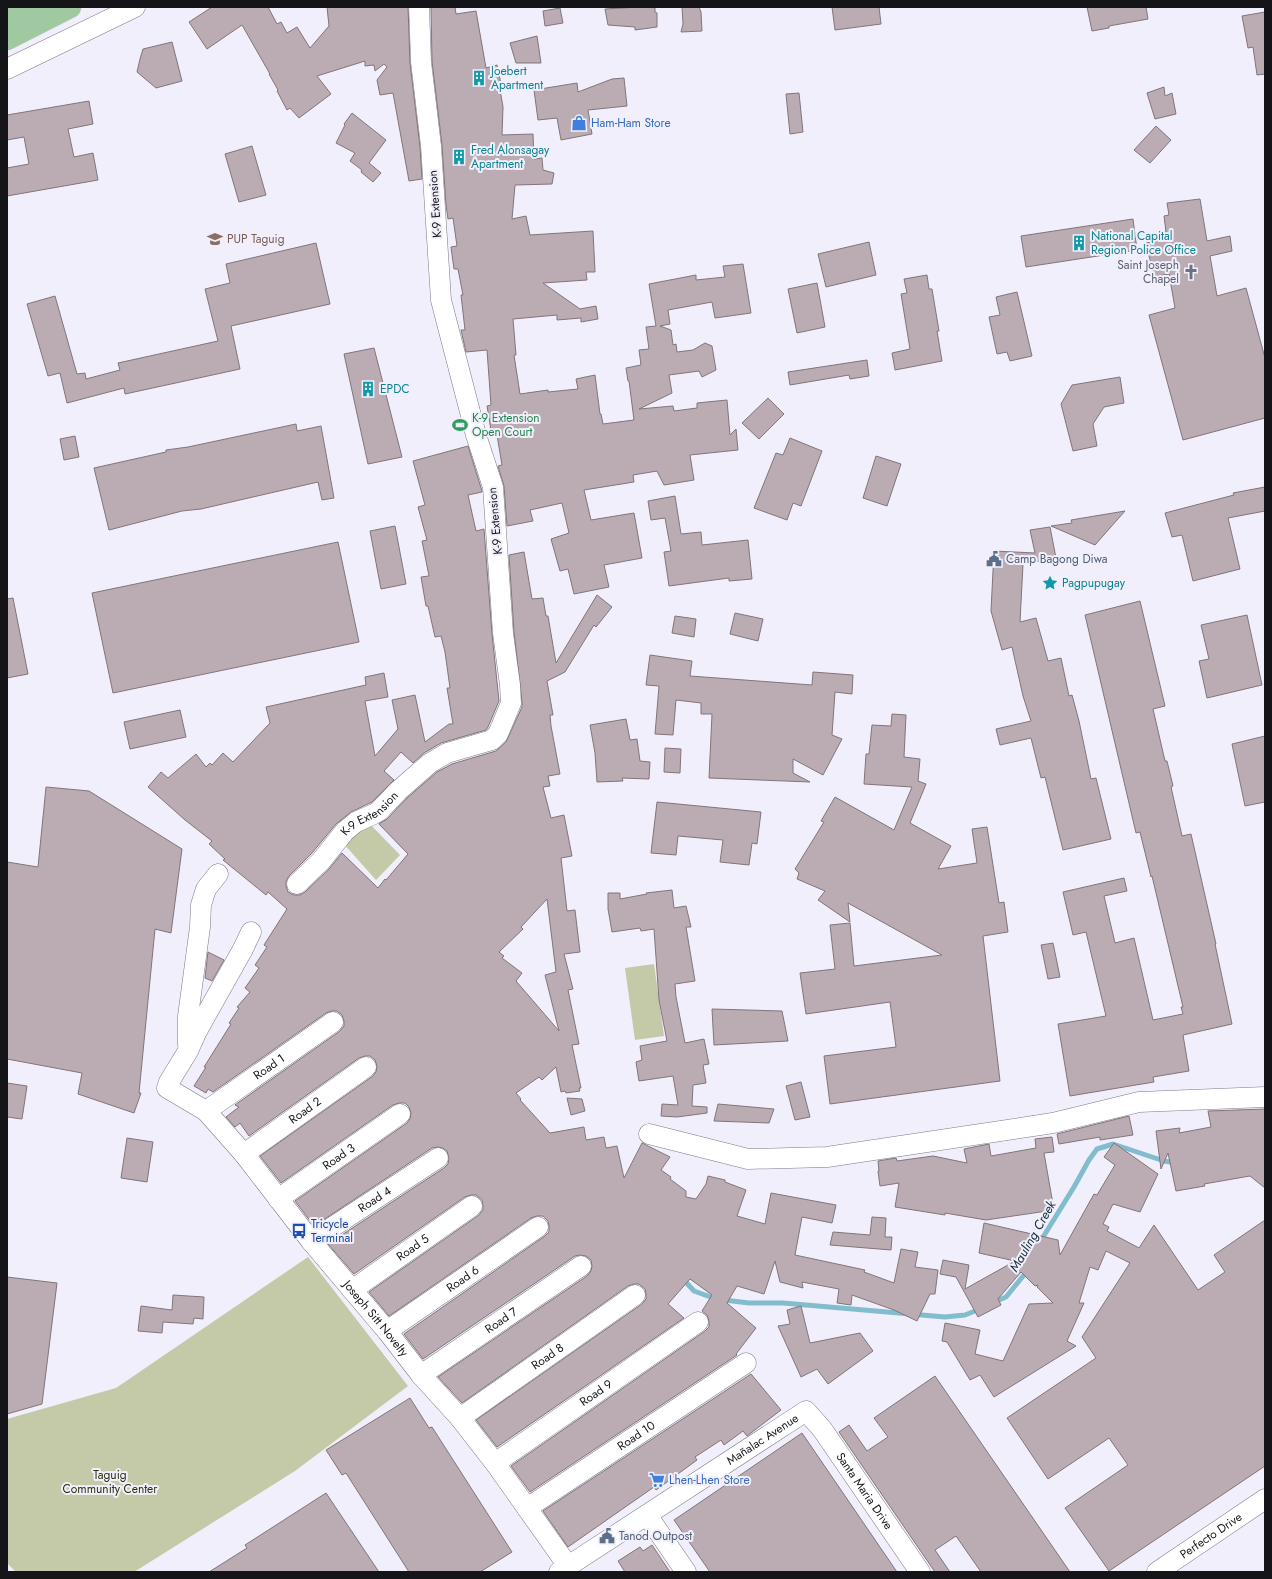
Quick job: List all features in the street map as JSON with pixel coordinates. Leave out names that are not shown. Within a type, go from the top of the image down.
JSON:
[{"type":"main road","points":[[7,19],[32,7]]},
{"type":"main road","points":[[7,39],[70,7]]},
{"type":"street","points":[[7,69],[135,7]]},
{"type":"street","name":"K-9 Extension","points":[[297,884],[321,861],[345,831],[356,822],[379,811],[398,790],[430,763],[447,753],[492,740],[498,734],[511,703],[503,633],[493,487],[476,435],[453,341],[441,300],[431,146],[421,62],[419,7]]},
{"type":"street","points":[[188,1051],[188,1016],[200,927],[200,905],[206,889],[218,874]]},
{"type":"street","points":[[188,1051],[197,1031],[251,932]]},
{"type":"street","name":"Road 1","points":[[206,1111],[332,1022]]},
{"type":"street","name":"Joseph Sitt Novelty","points":[[188,1051],[169,1082],[167,1088],[206,1111],[244,1154],[311,1241],[387,1331],[421,1376],[460,1418],[495,1463],[527,1508],[564,1569]]},
{"type":"street","name":"Road 2","points":[[244,1154],[366,1067]]},
{"type":"street","points":[[649,1134],[748,1159],[827,1156],[1053,1123],[1139,1102],[1265,1097]]},
{"type":"street","name":"Road 3","points":[[278,1199],[400,1114]]},
{"type":"street","name":"Road 4","points":[[311,1241],[438,1158]]},
{"type":"street","name":"Road 5","points":[[352,1290],[472,1206]]},
{"type":"street","name":"Road 6","points":[[387,1331],[538,1228]]},
{"type":"street","name":"Road 7","points":[[421,1376],[581,1266]]},
{"type":"street","name":"Road 8","points":[[460,1418],[635,1295]]},
{"type":"street","name":"Road 9","points":[[495,1463],[698,1322]]},
{"type":"street","name":"Road 10","points":[[527,1508],[746,1363]]},
{"type":"street","name":"Mañalac Avenue","points":[[564,1569],[806,1411]]},
{"type":"street","name":"Santa Maria Drive","points":[[806,1411],[822,1429],[920,1572]]},
{"type":"street","name":"Perfecto Drive","points":[[1157,1572],[1265,1498]]},
{"type":"street","points":[[647,1515],[686,1572]]},
{"type":"green space","points":[[366,820],[400,855],[376,880],[343,843]]},
{"type":"green space","points":[[654,964],[664,1036],[635,1040],[625,968]]},
{"type":"green space","name":"Taguig Community Center","points":[[308,1257],[408,1386],[295,1471],[134,1572],[16,1572],[7,1563],[7,1419],[116,1388]]},
{"type":"building","points":[[212,7],[268,7],[277,24],[281,22],[287,33],[297,27],[310,48],[329,26],[327,7],[408,7],[410,63],[420,147],[422,179],[409,181],[393,93],[380,95],[377,80],[387,67],[384,64],[375,71],[374,65],[365,66],[365,61],[317,76],[331,94],[299,118],[290,108],[287,110],[270,74],[242,25],[207,49],[189,22]]},
{"type":"building","points":[[431,7],[455,7],[456,14],[476,11],[486,68],[497,65],[501,84],[499,84],[503,107],[502,135],[533,134],[534,159],[542,158],[543,170],[554,173],[552,184],[515,185],[512,219],[526,216],[530,235],[593,231],[595,272],[586,272],[587,280],[543,283],[580,309],[596,306],[598,319],[581,322],[581,318],[557,320],[557,315],[513,319],[516,355],[514,355],[520,394],[548,390],[548,392],[578,389],[576,379],[595,375],[600,414],[603,424],[634,420],[626,368],[641,365],[639,350],[649,349],[646,327],[656,326],[649,284],[696,275],[696,280],[725,277],[723,266],[743,264],[751,313],[715,318],[712,302],[668,310],[670,324],[660,326],[671,330],[673,345],[676,344],[677,352],[693,350],[705,343],[712,346],[716,370],[702,377],[699,371],[669,375],[672,393],[639,409],[673,406],[674,411],[697,408],[697,403],[727,400],[730,435],[736,429],[738,450],[690,455],[694,480],[664,485],[657,471],[633,475],[634,482],[584,490],[591,520],[634,513],[642,558],[604,565],[609,587],[574,594],[568,569],[560,571],[551,539],[569,533],[562,503],[530,510],[533,521],[507,526],[504,486],[498,466],[502,465],[496,429],[491,430],[487,406],[491,405],[487,350],[466,352],[461,330],[465,330],[461,295],[463,295],[458,269],[454,269],[451,247],[457,246],[453,218],[448,219],[446,205],[442,145],[432,61]]},
{"type":"building","points":[[655,7],[655,12],[657,13],[657,27],[635,30],[635,27],[608,25],[605,9]]},
{"type":"building","points":[[682,7],[699,7],[701,12],[702,31],[681,32],[683,24]]},
{"type":"building","points":[[832,7],[879,7],[881,24],[835,30]]},
{"type":"building","points":[[1087,7],[1146,7],[1148,19],[1109,26],[1109,28],[1092,31]]},
{"type":"building","points":[[560,8],[563,23],[545,26],[543,11]]},
{"type":"building","points":[[1265,12],[1265,74],[1257,75],[1253,47],[1248,48],[1242,16]]},
{"type":"building","points":[[537,36],[541,63],[516,63],[510,43]]},
{"type":"building","points":[[172,42],[182,81],[156,88],[137,72],[143,49]]},
{"type":"building","points":[[624,78],[627,106],[588,110],[592,134],[561,140],[557,118],[538,120],[534,90],[577,83],[578,92],[612,79]]},
{"type":"building","points":[[1164,87],[1165,96],[1172,93],[1176,114],[1155,119],[1147,93]]},
{"type":"building","points":[[799,93],[803,132],[790,134],[786,94]]},
{"type":"building","points":[[89,101],[93,124],[68,129],[74,157],[93,153],[98,180],[7,196],[7,168],[29,164],[24,137],[7,140],[7,115]]},
{"type":"building","points":[[352,113],[386,140],[369,163],[381,173],[373,182],[361,172],[362,170],[350,161],[355,153],[336,143],[345,125],[344,124]]},
{"type":"building","points":[[1156,126],[1171,140],[1150,163],[1134,150]]},
{"type":"building","points":[[252,146],[266,195],[239,202],[225,154]]},
{"type":"building","points":[[1200,199],[1207,241],[1230,236],[1232,251],[1210,256],[1217,296],[1246,288],[1265,358],[1265,418],[1183,440],[1149,315],[1175,308],[1169,274],[1154,277],[1146,243],[1162,240],[1161,233],[1166,232],[1164,216],[1169,215],[1167,203]]},
{"type":"building","name":"National Capital Region Police Office","points":[[1133,219],[1137,250],[1026,267],[1021,236]]},
{"type":"building","points":[[869,242],[876,275],[826,287],[818,254]]},
{"type":"building","points":[[316,243],[330,304],[231,326],[240,369],[125,394],[124,388],[67,403],[60,373],[48,376],[27,304],[55,296],[77,374],[85,373],[86,379],[120,370],[118,363],[218,341],[205,289],[230,283],[226,264]]},
{"type":"building","points":[[927,275],[929,289],[932,289],[942,361],[895,370],[892,353],[910,349],[901,294],[907,293],[904,279]]},
{"type":"building","points":[[817,283],[825,327],[797,333],[788,289]]},
{"type":"building","points":[[1017,292],[1032,356],[1010,361],[1007,352],[997,354],[989,317],[1000,315],[996,297]]},
{"type":"building","name":"EPDC","points":[[374,348],[402,457],[368,464],[344,354]]},
{"type":"building","points":[[867,360],[869,376],[850,379],[849,375],[790,385],[788,372]]},
{"type":"building","points":[[1120,377],[1124,403],[1104,407],[1093,424],[1097,446],[1073,451],[1061,404],[1072,385]]},
{"type":"building","points":[[768,398],[784,414],[759,439],[742,423]]},
{"type":"building","points":[[296,424],[297,431],[321,426],[334,498],[322,500],[318,482],[201,509],[182,511],[109,530],[94,468],[166,452],[166,450],[188,447]]},
{"type":"building","points":[[75,436],[79,457],[64,460],[60,439]]},
{"type":"building","points":[[790,438],[822,451],[801,506],[793,503],[787,520],[754,508],[776,453],[783,455]]},
{"type":"building","points":[[468,446],[482,491],[468,495],[476,531],[484,529],[499,701],[486,730],[441,743],[424,753],[413,763],[401,752],[384,771],[394,780],[372,802],[351,812],[336,824],[312,853],[289,876],[286,881],[288,892],[294,895],[300,895],[305,892],[329,869],[342,853],[378,888],[408,854],[379,824],[387,819],[406,799],[437,772],[452,764],[496,751],[506,742],[522,707],[514,632],[509,555],[524,552],[532,599],[543,598],[546,616],[548,616],[556,663],[597,595],[612,607],[596,627],[594,625],[565,672],[547,681],[553,715],[550,715],[551,726],[560,774],[548,776],[550,786],[543,787],[551,818],[564,815],[572,856],[561,858],[567,911],[575,910],[580,952],[564,954],[573,989],[568,990],[579,1044],[572,1045],[581,1088],[579,1088],[580,1091],[566,1093],[565,1091],[561,1092],[556,1067],[542,1080],[539,1077],[516,1093],[521,1099],[520,1100],[550,1133],[584,1127],[586,1140],[604,1137],[606,1148],[617,1146],[624,1178],[642,1143],[670,1157],[661,1170],[686,1191],[686,1197],[696,1199],[706,1184],[708,1176],[725,1180],[725,1182],[746,1190],[737,1216],[765,1224],[771,1193],[836,1205],[832,1223],[802,1217],[795,1255],[865,1270],[864,1272],[894,1283],[901,1249],[918,1252],[915,1267],[938,1270],[935,1294],[930,1294],[917,1321],[894,1310],[852,1295],[851,1305],[837,1303],[839,1289],[802,1282],[803,1288],[780,1282],[775,1261],[764,1294],[737,1286],[727,1303],[756,1328],[736,1354],[737,1355],[530,1492],[511,1466],[705,1331],[709,1327],[709,1321],[707,1315],[702,1311],[712,1295],[690,1279],[668,1304],[684,1318],[497,1447],[476,1420],[642,1304],[646,1299],[645,1289],[639,1284],[628,1286],[462,1403],[438,1377],[587,1276],[591,1271],[591,1260],[586,1256],[575,1256],[423,1359],[404,1334],[545,1236],[549,1232],[548,1221],[543,1216],[531,1218],[389,1316],[369,1292],[479,1215],[483,1210],[482,1200],[476,1195],[465,1197],[354,1274],[328,1244],[444,1168],[448,1164],[449,1158],[447,1151],[438,1147],[432,1148],[314,1226],[295,1201],[407,1123],[410,1119],[411,1113],[409,1107],[405,1103],[393,1105],[281,1183],[260,1156],[373,1076],[376,1072],[377,1066],[375,1060],[370,1056],[359,1058],[249,1136],[240,1123],[235,1127],[226,1117],[239,1107],[235,1105],[340,1031],[344,1026],[344,1021],[342,1015],[337,1011],[326,1013],[213,1092],[208,1089],[206,1093],[194,1086],[231,1024],[229,1023],[239,1008],[237,1007],[250,992],[245,988],[259,968],[255,965],[267,947],[264,945],[287,909],[268,892],[266,895],[223,860],[225,859],[209,844],[212,841],[185,820],[148,787],[161,772],[168,778],[196,754],[206,767],[210,763],[212,765],[223,753],[233,762],[270,723],[266,707],[366,685],[365,677],[384,673],[388,697],[365,701],[375,756],[398,729],[392,700],[415,695],[425,742],[449,724],[453,724],[447,688],[450,688],[445,652],[441,636],[435,637],[428,606],[426,606],[421,577],[429,576],[422,541],[427,540],[418,507],[425,505],[413,461]],"holes":[[[547,899],[556,972],[545,975],[559,1031],[516,981],[522,973],[502,958],[504,956],[499,952],[523,929],[521,927]]]},
{"type":"building","points":[[876,456],[901,464],[887,506],[863,498]]},
{"type":"building","points":[[1265,487],[1265,511],[1228,518],[1240,569],[1193,581],[1182,535],[1172,537],[1165,513],[1234,495],[1233,493]]},
{"type":"building","points":[[675,496],[681,534],[701,532],[702,545],[748,540],[752,579],[729,581],[729,578],[669,586],[664,552],[671,551],[665,518],[651,520],[648,501]]},
{"type":"building","points":[[1125,511],[1095,545],[1051,526],[1072,523],[1071,520]]},
{"type":"building","points":[[395,526],[406,584],[381,589],[370,531]]},
{"type":"building","points":[[1050,527],[1056,558],[1023,564],[1020,622],[1036,618],[1048,661],[1061,658],[1069,696],[1072,695],[1079,721],[1091,779],[1096,778],[1111,839],[1063,850],[1045,777],[1041,778],[1031,738],[1000,745],[996,729],[1031,721],[1023,696],[1012,647],[1002,650],[991,611],[994,551],[1035,553],[1030,530]]},
{"type":"building","points":[[338,542],[359,642],[113,693],[92,593]]},
{"type":"building","points":[[13,598],[28,674],[7,678],[7,599]]},
{"type":"building","points":[[1140,601],[1165,706],[1153,709],[1165,761],[1167,761],[1173,786],[1171,787],[1182,836],[1191,834],[1216,944],[1232,1024],[1183,1035],[1189,1071],[1153,1077],[1154,1082],[1070,1096],[1058,1024],[1106,1016],[1086,932],[1073,935],[1063,892],[1124,878],[1127,891],[1104,896],[1115,943],[1134,938],[1153,1020],[1183,1014],[1181,1007],[1183,1007],[1152,876],[1151,877],[1140,832],[1136,833],[1085,615]]},
{"type":"building","points":[[735,613],[763,619],[758,641],[730,634]]},
{"type":"building","points":[[1247,615],[1262,685],[1207,698],[1199,661],[1209,659],[1201,625]]},
{"type":"building","points":[[675,616],[696,619],[694,637],[672,633]]},
{"type":"building","points":[[650,655],[692,661],[690,676],[812,685],[813,672],[853,675],[852,694],[835,692],[832,735],[842,739],[823,775],[793,759],[793,773],[810,782],[709,778],[712,714],[701,714],[701,703],[676,700],[673,735],[655,734],[659,686],[646,685]]},
{"type":"building","points":[[180,710],[186,737],[130,749],[124,722]]},
{"type":"building","points":[[892,714],[906,715],[904,757],[920,759],[918,781],[926,784],[910,823],[951,846],[938,869],[977,863],[972,829],[987,827],[999,903],[1004,902],[1008,932],[983,936],[1000,1081],[830,1104],[824,1056],[896,1047],[890,1002],[806,1014],[800,973],[835,969],[830,925],[850,923],[854,966],[942,955],[848,903],[850,922],[818,900],[825,891],[797,879],[799,873],[795,869],[824,822],[821,821],[835,797],[894,830],[912,787],[864,784],[866,754],[869,754],[872,725],[891,726]]},
{"type":"building","points":[[626,719],[630,740],[637,739],[640,761],[650,762],[649,779],[622,778],[623,781],[597,782],[595,753],[590,725]]},
{"type":"building","points":[[1265,736],[1265,802],[1245,806],[1232,744]]},
{"type":"building","points":[[665,748],[681,749],[680,773],[664,772]]},
{"type":"building","points":[[46,787],[89,791],[182,849],[171,933],[155,929],[139,1093],[141,1093],[134,1113],[78,1094],[82,1073],[7,1059],[7,862],[38,867]]},
{"type":"building","points":[[657,802],[761,812],[757,844],[752,843],[749,865],[720,862],[723,840],[678,836],[676,855],[651,853]]},
{"type":"building","points":[[672,890],[674,908],[686,906],[691,927],[686,927],[695,981],[675,984],[685,1043],[704,1039],[709,1064],[703,1065],[706,1083],[693,1085],[692,1106],[707,1107],[707,1113],[677,1117],[661,1116],[662,1104],[678,1105],[673,1076],[639,1081],[636,1062],[642,1060],[640,1046],[667,1041],[659,1000],[654,929],[641,931],[640,928],[612,932],[608,909],[608,893],[620,893],[620,899],[647,894],[646,893]]},
{"type":"building","points":[[1053,943],[1060,977],[1048,979],[1041,945]]},
{"type":"building","points":[[208,952],[224,960],[212,981],[205,978]]},
{"type":"building","points":[[712,1009],[782,1011],[788,1041],[714,1045]]},
{"type":"building","points":[[801,1082],[810,1117],[795,1120],[786,1086]]},
{"type":"building","points":[[7,1083],[27,1086],[22,1119],[7,1117]]},
{"type":"building","points":[[567,1098],[582,1099],[585,1111],[571,1115]]},
{"type":"building","points":[[718,1104],[774,1109],[769,1123],[714,1121]]},
{"type":"building","points":[[1265,1109],[1265,1188],[1250,1176],[1204,1184],[1205,1186],[1176,1191],[1168,1153],[1161,1169],[1156,1131],[1180,1128],[1179,1133],[1211,1127],[1208,1111]]},
{"type":"building","points":[[1129,1116],[1133,1135],[1100,1140],[1100,1137],[1059,1144],[1057,1134]]},
{"type":"building","points":[[1052,1137],[1054,1152],[1044,1153],[1054,1210],[986,1220],[945,1213],[945,1215],[895,1207],[899,1183],[880,1186],[878,1161],[896,1158],[897,1161],[933,1156],[967,1163],[964,1149],[989,1144],[991,1156],[1036,1148],[1035,1139]]},
{"type":"building","points":[[127,1138],[153,1142],[147,1182],[121,1178]]},
{"type":"building","points":[[1114,1143],[1158,1174],[1140,1212],[1113,1204],[1103,1224],[1109,1227],[1107,1231],[1139,1248],[1154,1225],[1198,1290],[1225,1272],[1214,1255],[1265,1220],[1265,1466],[1109,1571],[1065,1508],[1128,1465],[1109,1438],[1048,1479],[1007,1418],[1096,1358],[1082,1337],[1130,1263],[1106,1251],[1098,1270],[1090,1267],[1079,1303],[1084,1303],[1067,1341],[1076,1346],[994,1397],[980,1375],[970,1380],[947,1342],[942,1341],[945,1323],[980,1330],[975,1354],[1003,1361],[1029,1304],[1053,1303],[1037,1287],[1038,1285],[1035,1286],[1021,1272],[998,1299],[1001,1305],[978,1317],[956,1277],[940,1274],[943,1260],[969,1265],[965,1289],[1015,1261],[979,1253],[984,1223],[1058,1240],[1060,1255],[1094,1194],[1097,1195],[1115,1165],[1104,1157]]},
{"type":"building","points":[[872,1217],[886,1218],[885,1237],[892,1237],[891,1250],[830,1245],[833,1232],[870,1235]]},
{"type":"building","points":[[7,1277],[57,1283],[42,1404],[7,1414]]},
{"type":"building","points":[[173,1295],[204,1297],[203,1319],[194,1318],[193,1324],[163,1322],[162,1333],[138,1331],[141,1306],[172,1310]]},
{"type":"building","points":[[801,1306],[810,1343],[860,1333],[873,1351],[828,1384],[817,1369],[801,1377],[778,1326],[790,1324],[787,1310]]},
{"type":"building","points":[[751,1374],[781,1410],[747,1436],[743,1431],[724,1445],[721,1440],[695,1457],[697,1460],[656,1490],[654,1487],[568,1547],[543,1511]]},
{"type":"building","points":[[935,1376],[1070,1572],[981,1572],[956,1536],[935,1550],[950,1572],[935,1572],[839,1432],[849,1425],[867,1451],[888,1437],[874,1418]]},
{"type":"building","points":[[410,1398],[429,1428],[432,1427],[512,1552],[480,1572],[409,1572],[346,1473],[342,1475],[326,1450]]},
{"type":"building","points":[[802,1433],[897,1572],[710,1572],[674,1520]]},
{"type":"building","points":[[326,1493],[379,1572],[209,1572],[247,1548],[245,1545]]},
{"type":"building","points":[[652,1545],[670,1572],[625,1572],[618,1561],[640,1547],[643,1551]]},
{"type":"waterway","name":"Mauling Creek","points":[[1040,1242],[1097,1149],[1113,1144],[1164,1161],[1176,1163]]},
{"type":"waterway","name":"Mauling Creek","points":[[992,1303],[1006,1297],[1027,1269]]},
{"type":"waterway","name":"Mauling Creek","points":[[683,1279],[694,1291],[716,1299],[749,1303],[783,1303],[945,1317],[965,1315],[980,1309]]},
{"type":"place","name":"Joebert Apartment","points":[[479,78]]},
{"type":"place","name":"Ham-Ham Store","points":[[579,123]]},
{"type":"place","name":"Fred Alonsagay Apartment","points":[[459,157]]},
{"type":"place","name":"PUP Taguig","points":[[215,239]]},
{"type":"place","name":"National Capital Region Police Office","points":[[1079,243]]},
{"type":"place","name":"Saint Joseph Chapel","points":[[1191,272]]},
{"type":"place","name":"EPDC","points":[[368,389]]},
{"type":"place","name":"K-9 Extension Open Court","points":[[460,425]]},
{"type":"place","name":"Camp Bagong Diwa","points":[[994,559]]},
{"type":"place","name":"Pagpupugay","points":[[1050,583]]},
{"type":"place","name":"Tricycle Terminal","points":[[299,1231]]},
{"type":"place","name":"Lhen-Lhen Store","points":[[657,1480]]},
{"type":"place","name":"Tanod Outpost","points":[[607,1536]]}]
